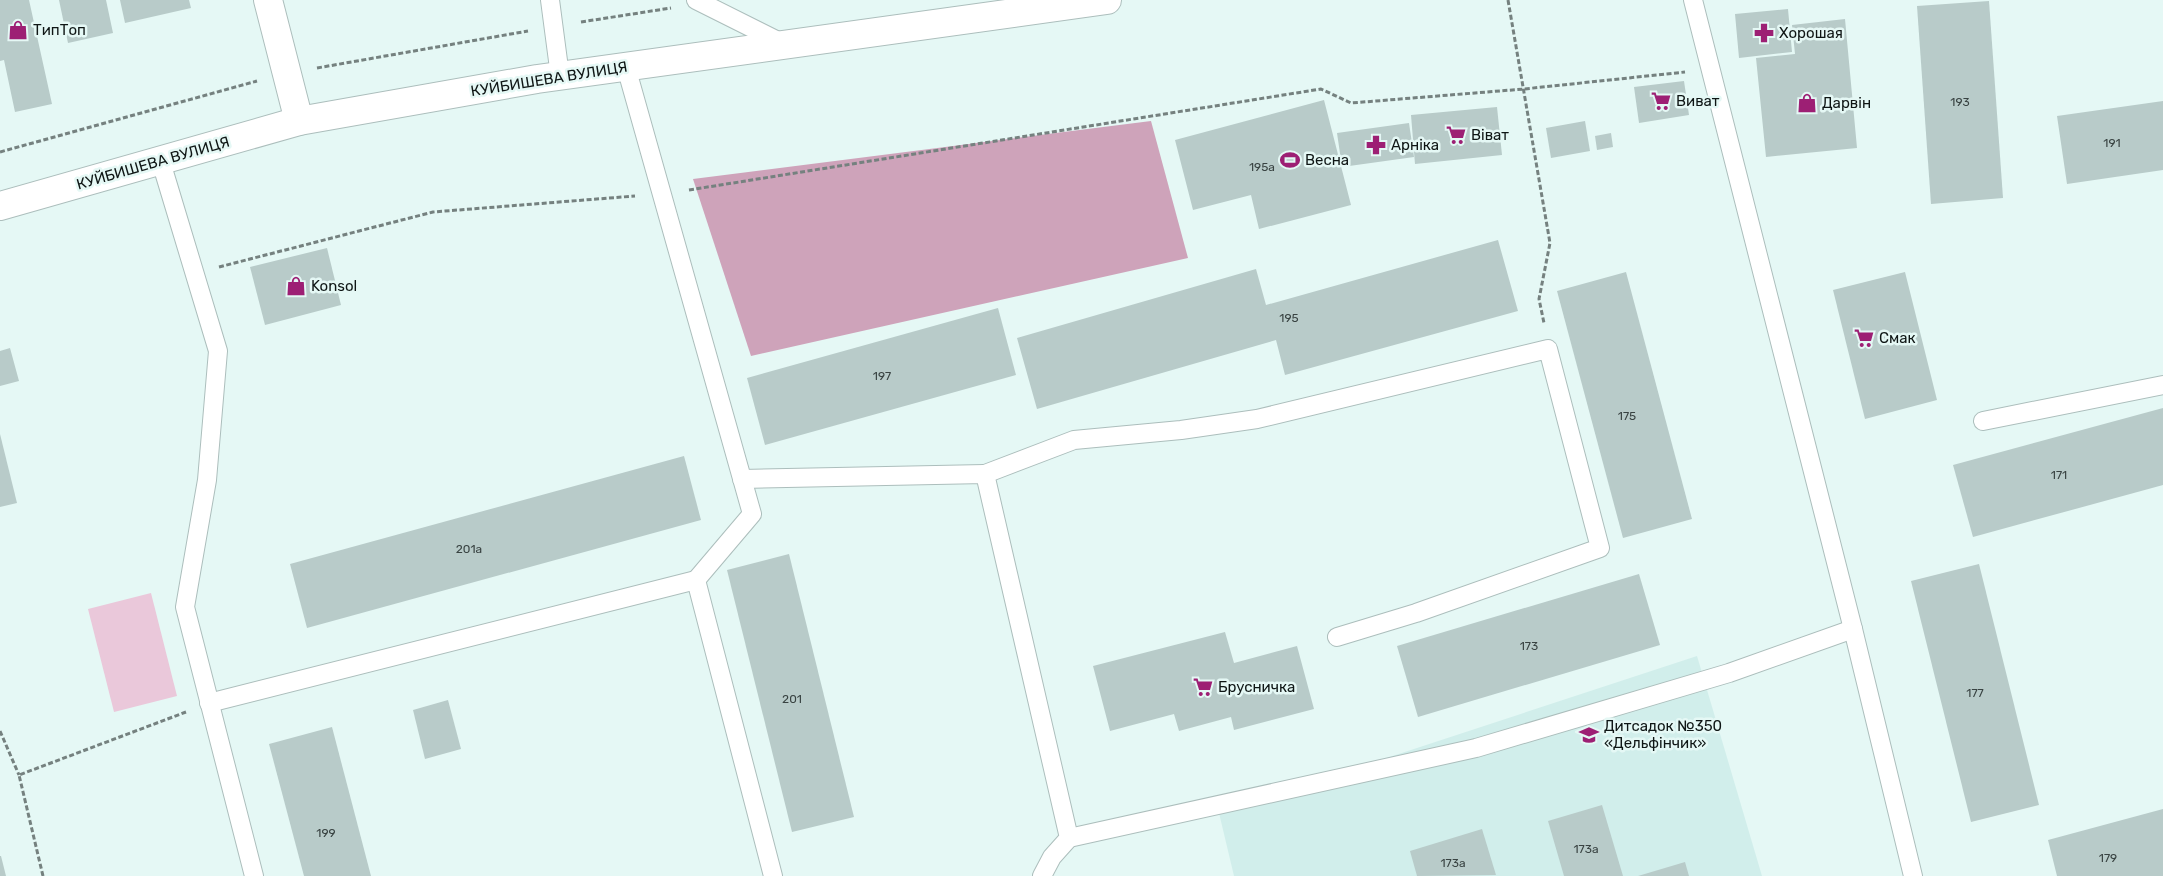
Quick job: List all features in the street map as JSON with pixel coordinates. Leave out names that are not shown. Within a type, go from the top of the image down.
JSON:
[{"type":"main road","points":[[268,0],[299,121]]},
{"type":"main road","name":"КУЙБИШЕВА ВУЛИЦЯ","points":[[0,206],[161,162],[299,121],[560,76],[1107,0]]},
{"type":"lane","points":[[550,0],[560,76]]},
{"type":"lane","points":[[1693,0],[1853,629],[1913,876]]},
{"type":"lane","points":[[699,1],[786,45]]},
{"type":"lane","points":[[209,703],[696,580],[752,514],[626,67]]},
{"type":"lane","points":[[161,162],[218,350],[207,480],[185,607],[254,876]]},
{"type":"lane","points":[[742,478],[985,474],[1074,440],[1180,430],[1257,419],[1548,349],[1600,548],[1416,613],[1337,637]]},
{"type":"lane","points":[[1984,421],[2163,386]]},
{"type":"lane","points":[[985,474],[1069,838]]},
{"type":"lane","points":[[696,580],[773,876]]},
{"type":"lane","points":[[1042,876],[1052,857],[1069,838],[1476,748],[1729,673],[1853,629]]},
{"type":"path","points":[[1508,0],[1550,244],[1539,299],[1548,349]]},
{"type":"path","points":[[0,152],[287,73],[699,1]]},
{"type":"path","points":[[194,273],[433,212],[662,194],[1321,89],[1351,103],[1524,89],[1711,70]]},
{"type":"path","points":[[19,775],[209,703]]},
{"type":"path","points":[[0,731],[19,775],[43,876]]},
{"type":"shaded area","points":[[1151,121],[1188,258],[751,356],[693,179]]},
{"type":"shaded area","points":[[151,593],[177,696],[114,712],[88,609]]},
{"type":"shaded area","name":"Дитсадок №350 «Дельфінчик»","points":[[1697,656],[1762,876],[1234,876],[1219,813]]},
{"type":"building","name":"ТипТоп","points":[[0,0],[29,0],[52,104],[15,112],[4,60],[0,61]]},
{"type":"building","name":"ТипТоп","points":[[59,0],[106,0],[113,33],[68,43]]},
{"type":"building","points":[[120,0],[189,0],[191,8],[125,23]]},
{"type":"building","points":[[1989,1],[2003,198],[1931,204],[1917,6]]},
{"type":"building","name":"Хорошая","points":[[1788,9],[1792,52],[1739,58],[1735,14]]},
{"type":"building","name":"Дарвін","points":[[1845,19],[1857,148],[1766,157],[1756,58],[1795,54],[1792,25]]},
{"type":"building","name":"Виват","points":[[1684,81],[1689,115],[1639,123],[1634,87]]},
{"type":"building","name":"Весна","points":[[1324,100],[1351,205],[1259,229],[1251,195],[1193,210],[1175,140]]},
{"type":"building","points":[[2163,101],[2163,170],[2067,184],[2057,116]]},
{"type":"building","name":"Віват","points":[[1497,107],[1502,155],[1415,164],[1411,115]]},
{"type":"building","points":[[1585,121],[1590,151],[1551,158],[1546,128]]},
{"type":"building","name":"Арніка","points":[[1409,123],[1414,157],[1342,167],[1337,133]]},
{"type":"building","points":[[1611,133],[1613,147],[1597,150],[1595,136]]},
{"type":"building","points":[[1498,240],[1518,311],[1285,375],[1276,340],[1037,409],[1017,338],[1256,269],[1266,305]]},
{"type":"building","name":"Konsol","points":[[327,248],[341,305],[265,325],[250,267]]},
{"type":"building","points":[[1626,272],[1692,519],[1623,538],[1557,291]]},
{"type":"building","points":[[1905,272],[1937,400],[1865,419],[1833,290]]},
{"type":"building","points":[[998,308],[1016,375],[765,445],[747,378]]},
{"type":"building","points":[[10,348],[19,381],[0,386],[0,351]]},
{"type":"building","points":[[2163,408],[2163,485],[1973,537],[1953,465]]},
{"type":"building","points":[[0,434],[17,503],[0,507]]},
{"type":"building","points":[[684,456],[701,520],[307,628],[290,564]]},
{"type":"building","points":[[789,554],[854,817],[792,832],[727,570]]},
{"type":"building","points":[[1979,564],[2039,805],[1971,822],[1911,581]]},
{"type":"building","points":[[1639,574],[1660,645],[1418,717],[1397,646]]},
{"type":"building","name":"Брусничка","points":[[1225,632],[1234,663],[1297,646],[1314,709],[1234,730],[1231,717],[1179,731],[1174,714],[1110,731],[1093,666]]},
{"type":"building","points":[[448,700],[461,749],[425,759],[413,710]]},
{"type":"building","points":[[332,727],[371,876],[304,876],[269,744]]},
{"type":"building","points":[[1602,805],[1623,876],[1564,876],[1548,821]]},
{"type":"building","points":[[2163,809],[2163,876],[2057,876],[2048,840]]},
{"type":"building","points":[[1482,829],[1496,875],[1417,876],[1410,851]]},
{"type":"building","points":[[1,856],[6,876],[0,876]]},
{"type":"building","points":[[1685,862],[1689,876],[1638,876]]},
{"type":"place","name":"ТипТоп","points":[[18,30]]},
{"type":"place","name":"Хорошая","points":[[1764,33]]},
{"type":"place","name":"Виват","points":[[1661,101]]},
{"type":"place","name":"Дарвін","points":[[1807,103]]},
{"type":"place","name":"Віват","points":[[1456,135]]},
{"type":"place","name":"Арніка","points":[[1376,145]]},
{"type":"place","name":"Весна","points":[[1290,160]]},
{"type":"place","name":"Konsol","points":[[296,286]]},
{"type":"place","name":"Смак","points":[[1864,338]]},
{"type":"place","name":"Брусничка","points":[[1203,687]]},
{"type":"place","name":"Дитсадок №350 «Дельфінчик»","points":[[1589,735]]}]
